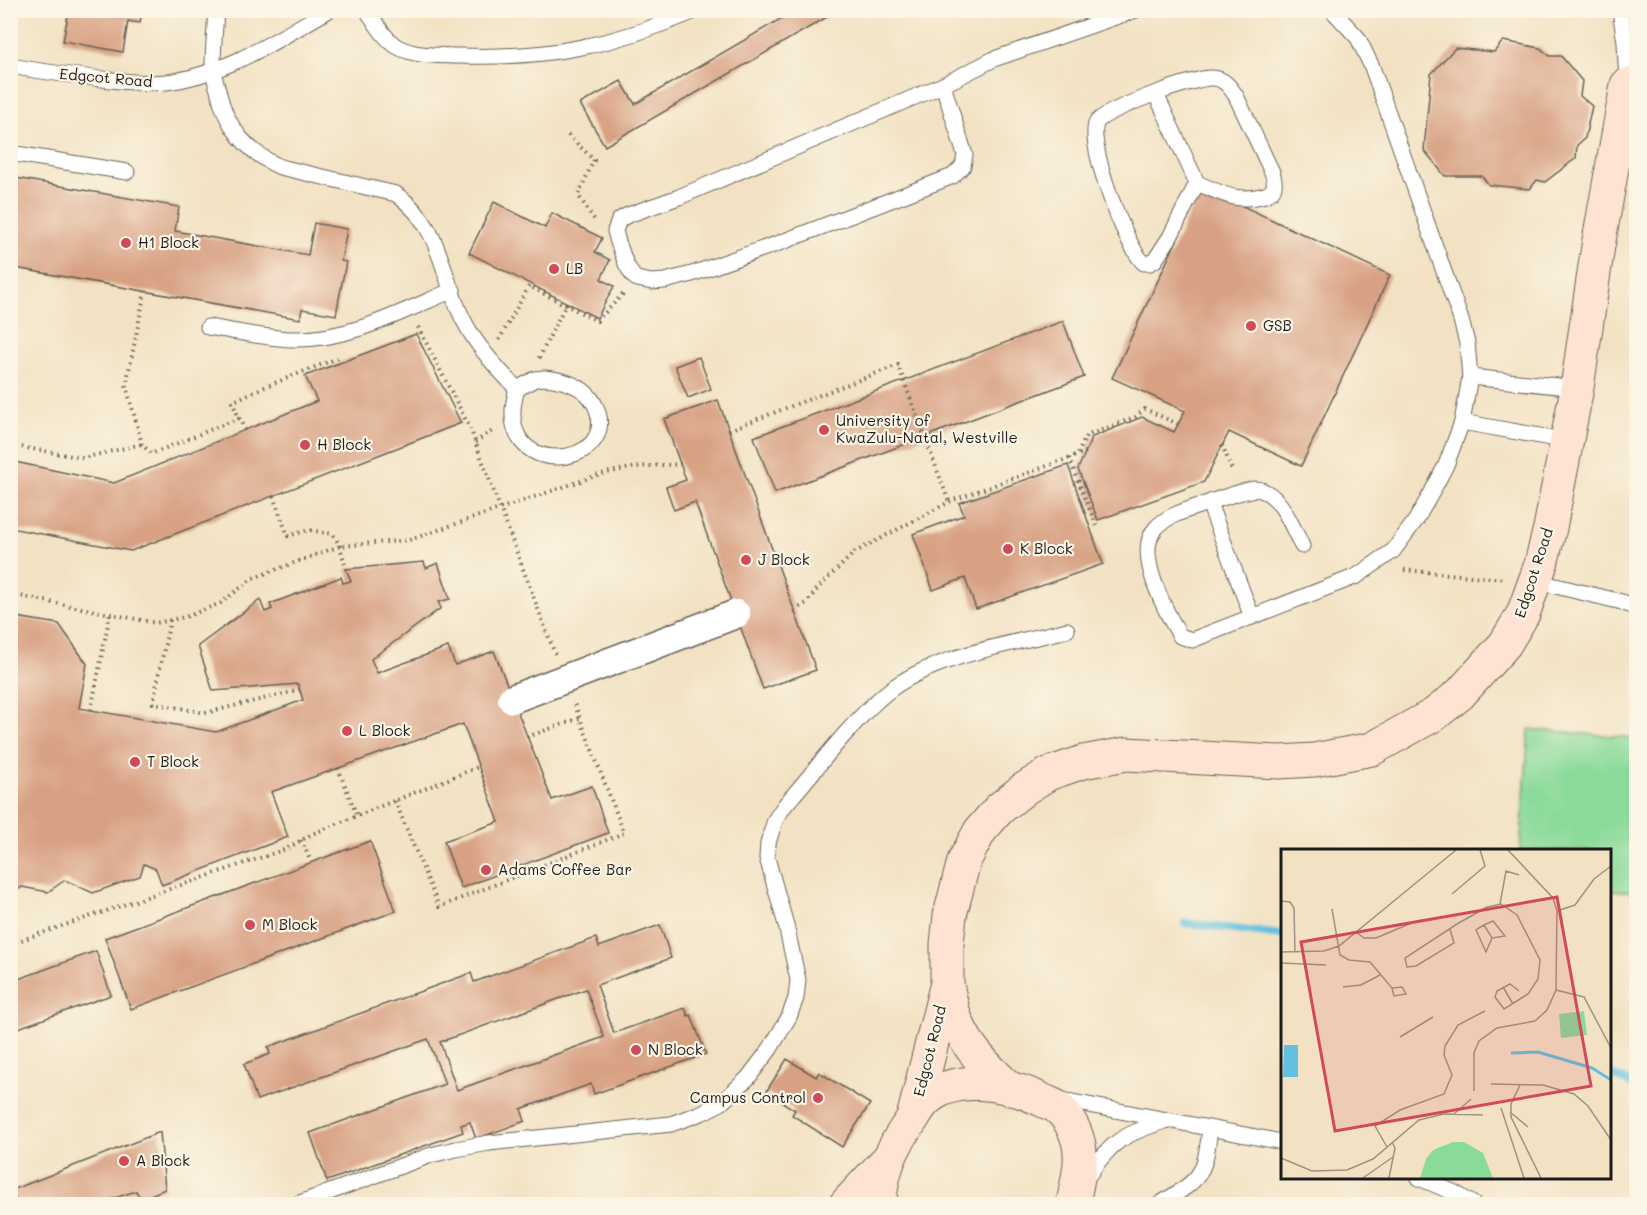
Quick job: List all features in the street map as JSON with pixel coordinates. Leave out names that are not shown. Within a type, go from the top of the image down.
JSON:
[{"type":"street","name":"Edgcot Road","points":[[1019,1091],[980,1060],[964,1037],[956,1020],[947,983],[950,915],[964,861],[980,831],[999,809],[1048,774],[1074,765],[1126,754],[1279,762],[1314,760],[1372,749],[1435,714],[1460,694],[1505,644],[1523,614],[1550,528],[1577,388],[1598,246],[1632,84]]},
{"type":"street","points":[[512,699],[736,614]]},
{"type":"street","name":"Edgcot Road","points":[[913,1118],[947,983]]},
{"type":"street","points":[[846,1204],[887,1160],[899,1138],[925,1101],[944,1089],[969,1083],[1019,1091],[1057,1107],[1072,1124],[1079,1144],[1080,1168],[1073,1201]]},
{"type":"street","points":[[879,1204],[887,1160]]},
{"type":"lane","points":[[216,10],[213,69],[219,99],[228,123],[262,159],[280,167],[396,194],[408,203],[424,221],[465,323],[489,358],[522,386]]},
{"type":"lane","name":"Edgcot Road","points":[[10,66],[59,75],[132,82],[164,82],[194,76],[262,48],[329,10]]},
{"type":"lane","points":[[367,10],[387,38],[396,46],[428,55],[470,56],[559,53],[618,40],[697,10]]},
{"type":"lane","points":[[942,85],[965,155],[963,166],[953,176],[692,274],[652,282],[637,279],[629,271],[615,231],[619,220],[628,215],[679,197],[942,85],[994,59],[1136,10]]},
{"type":"lane","points":[[1302,546],[1278,502],[1262,489],[1245,491],[1164,521],[1155,528],[1147,550],[1152,573],[1171,620],[1180,636],[1192,640],[1357,576],[1393,551],[1416,520],[1446,465],[1462,422],[1470,376],[1467,343],[1461,320],[1372,67],[1358,38],[1332,10]]},
{"type":"lane","name":"Edgcot Road","points":[[1620,10],[1632,84]]},
{"type":"lane","points":[[1156,94],[1197,183],[1244,202],[1273,191],[1274,179],[1230,86],[1214,78],[1204,78],[1156,94],[1101,116],[1093,132],[1095,145],[1124,230],[1138,259],[1144,263],[1155,260],[1179,227],[1197,183]]},
{"type":"lane","points":[[10,153],[127,172]]},
{"type":"lane","points":[[208,327],[295,339],[326,337],[360,328],[453,290]]},
{"type":"lane","points":[[1470,376],[1577,388]]},
{"type":"lane","points":[[545,378],[570,383],[588,394],[598,412],[599,422],[599,431],[589,448],[567,457],[541,455],[527,449],[519,440],[512,406],[522,386],[545,378]]},
{"type":"lane","points":[[1462,422],[1567,441]]},
{"type":"lane","points":[[1209,503],[1252,617]]},
{"type":"lane","points":[[1535,581],[1636,608]]},
{"type":"lane","points":[[297,1204],[431,1155],[489,1143],[671,1124],[721,1102],[748,1078],[770,1049],[789,1017],[796,998],[798,980],[786,925],[767,858],[768,843],[775,820],[785,805],[864,714],[888,692],[955,658],[1067,630]]},
{"type":"lane","points":[[1019,1091],[1281,1142]]},
{"type":"lane","points":[[1073,1201],[1099,1159],[1114,1144],[1136,1131],[1165,1121]]},
{"type":"lane","points":[[1160,1204],[1195,1181],[1202,1171],[1210,1129]]},
{"type":"lane","points":[[1421,1179],[1455,1193],[1473,1204]]},
{"type":"path","points":[[568,135],[594,160],[578,195],[597,225]]},
{"type":"path","points":[[489,358],[529,286],[597,321],[625,292]]},
{"type":"path","points":[[145,291],[126,385],[142,444],[151,454],[239,418]]},
{"type":"path","points":[[522,386],[567,302]]},
{"type":"path","points":[[407,331],[418,327],[470,428],[558,662]]},
{"type":"path","points":[[245,430],[232,402],[343,356]]},
{"type":"path","points":[[729,430],[898,365],[949,502]]},
{"type":"path","points":[[1078,454],[1086,436],[1135,417],[1145,409],[1178,424]]},
{"type":"path","points":[[10,445],[83,458],[142,444]]},
{"type":"path","points":[[1222,445],[1235,476]]},
{"type":"path","points":[[794,610],[807,603],[818,588],[855,552],[949,502],[1086,452]]},
{"type":"path","points":[[1069,458],[1097,527]]},
{"type":"path","points":[[10,594],[156,623],[185,617],[221,603],[253,579],[340,546],[409,540],[601,474],[635,467],[681,464]]},
{"type":"path","points":[[273,496],[288,536],[309,530],[333,534],[340,546],[346,569]]},
{"type":"path","points":[[1370,567],[1535,581]]},
{"type":"path","points":[[91,710],[110,614]]},
{"type":"path","points":[[170,620],[153,703],[205,713],[300,690]]},
{"type":"path","points":[[395,801],[439,907],[624,833],[573,701]]},
{"type":"path","points":[[527,737],[580,718]]},
{"type":"path","points":[[10,944],[286,849],[312,834],[478,767]]},
{"type":"path","points":[[338,768],[357,816]]},
{"type":"path","points":[[301,840],[311,862]]},
{"type":"green space","points":[[1529,729],[1636,738],[1636,892],[1611,890],[1611,849],[1520,849]]},
{"type":"building","points":[[69,10],[142,10],[140,23],[128,21],[123,52],[63,41]]},
{"type":"building","points":[[796,10],[839,10],[605,146],[580,104],[621,81],[635,104]]},
{"type":"building","points":[[1503,41],[1540,48],[1550,56],[1561,56],[1582,81],[1580,96],[1592,106],[1585,138],[1577,145],[1576,158],[1545,182],[1537,180],[1530,189],[1489,185],[1482,176],[1445,176],[1424,150],[1431,74],[1455,48],[1494,52]]},
{"type":"building","name":"H1 Block","points":[[10,177],[179,207],[175,231],[308,255],[314,223],[347,229],[341,261],[346,262],[336,315],[302,309],[300,319],[10,267]]},
{"type":"building","name":"GSB","points":[[1202,187],[1390,275],[1301,466],[1229,432],[1204,482],[1098,520],[1078,469],[1092,437],[1142,417],[1174,432],[1185,411],[1112,378]]},
{"type":"building","name":"LB","points":[[494,202],[545,228],[552,213],[602,238],[595,252],[610,260],[601,279],[614,286],[597,318],[469,253]]},
{"type":"building","points":[[1063,321],[1084,377],[775,493],[754,437]]},
{"type":"building","name":"H Block","points":[[416,334],[461,423],[131,551],[10,528],[10,461],[114,483],[317,401],[305,376]]},
{"type":"building","points":[[699,357],[711,389],[688,398],[675,366]]},
{"type":"building","name":"J Block","points":[[718,400],[816,670],[763,689],[695,502],[674,510],[666,487],[686,480],[664,419]]},
{"type":"building","name":"K Block","points":[[1068,465],[1103,564],[976,609],[965,578],[933,590],[913,534],[964,515],[959,503]]},
{"type":"building","points":[[424,562],[426,568],[438,563],[450,599],[438,602],[441,608],[371,659],[377,673],[448,647],[455,665],[494,651],[552,800],[592,786],[608,833],[461,888],[444,841],[499,822],[463,724],[271,792],[288,837],[162,885],[156,869],[144,864],[140,876],[93,893],[65,880],[48,892],[22,887],[10,895],[10,616],[59,624],[87,664],[79,708],[216,732],[303,700],[298,684],[213,691],[198,646],[260,600],[265,612],[272,609],[270,604],[341,577],[343,583],[351,581],[346,569]]},
{"type":"building","name":"M Block","points":[[370,841],[396,911],[131,1009],[105,938]]},
{"type":"building","name":"N Block","points":[[660,925],[671,958],[597,985],[614,1033],[685,1008],[688,1016],[691,1015],[706,1054],[594,1094],[591,1084],[521,1109],[525,1121],[476,1139],[470,1122],[461,1125],[463,1132],[327,1181],[310,1133],[445,1084],[428,1039],[257,1100],[244,1064],[270,1054],[268,1047],[471,973],[474,982],[596,938],[599,947]],"holes":[[[586,989],[604,1037],[457,1090],[440,1042]]]},
{"type":"building","points":[[96,951],[111,995],[10,1031],[10,982]]},
{"type":"building","name":"Campus Control","points":[[787,1059],[816,1077],[819,1072],[870,1104],[842,1147],[792,1115],[795,1110],[766,1092]]},
{"type":"building","name":"A Block","points":[[160,1132],[165,1189],[141,1199],[136,1191],[112,1199],[114,1204],[18,1204],[12,1190]]},
{"type":"waterway","points":[[1185,923],[1281,935]]},
{"type":"waterway","points":[[1611,1074],[1636,1086]]},
{"type":"place","name":"H1 Block","points":[[126,243]]},
{"type":"place","name":"LB","points":[[554,269]]},
{"type":"place","name":"GSB","points":[[1251,326]]},
{"type":"place","name":"University of KwaZulu-Natal, Westville","points":[[824,430]]},
{"type":"place","name":"H Block","points":[[305,445]]},
{"type":"place","name":"K Block","points":[[1008,549]]},
{"type":"place","name":"J Block","points":[[746,560]]},
{"type":"place","name":"L Block","points":[[347,731]]},
{"type":"place","name":"T Block","points":[[135,762]]},
{"type":"place","name":"Adams Coffee Bar","points":[[486,870]]},
{"type":"place","name":"M Block","points":[[250,925]]},
{"type":"place","name":"N Block","points":[[636,1050]]},
{"type":"place","name":"Campus Control","points":[[818,1098]]},
{"type":"place","name":"A Block","points":[[124,1161]]}]
